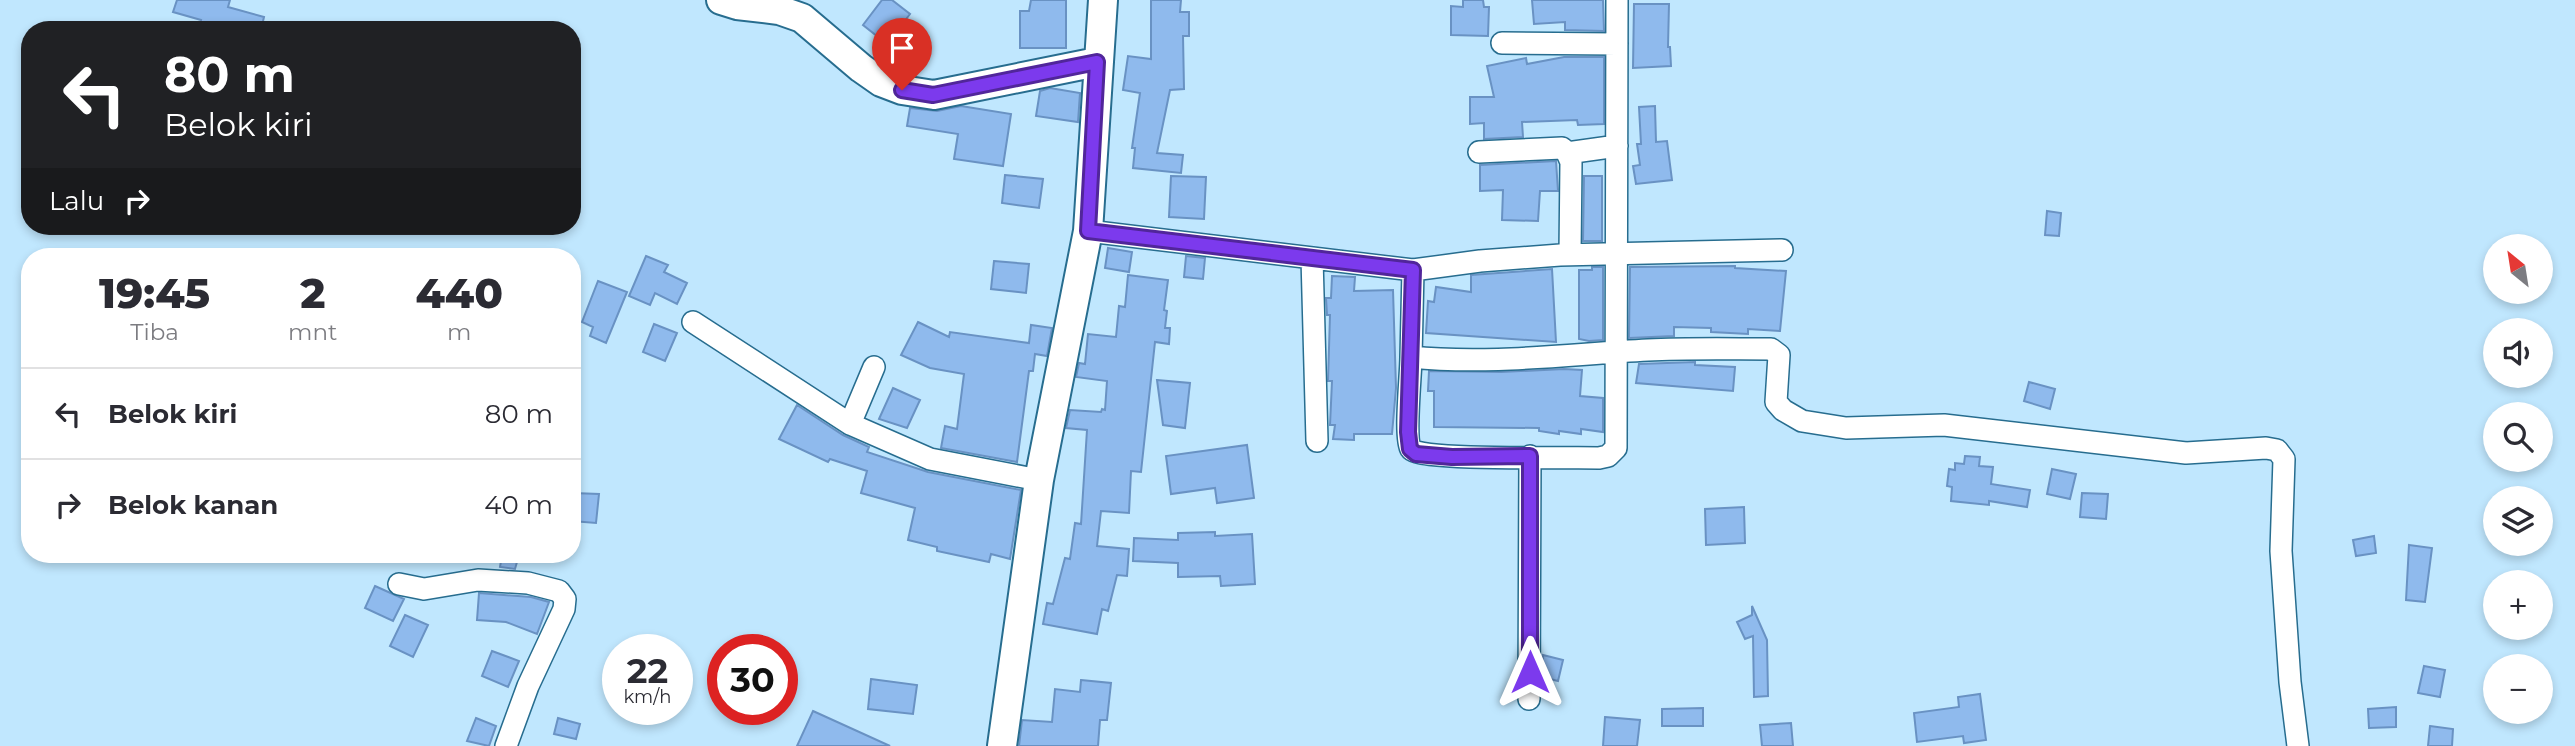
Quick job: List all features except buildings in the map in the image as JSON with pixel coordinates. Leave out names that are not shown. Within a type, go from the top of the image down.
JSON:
[{"type":"street","points":[[721,0],[737,5],[779,9],[802,18],[871,75],[902,90],[933,95],[1097,62]]},
{"type":"street","points":[[1002,746],[1039,480],[1088,231],[1103,0]]},
{"type":"street","points":[[1413,270],[1408,432],[1410,449],[1416,454],[1452,457],[1599,458],[1608,456],[1616,448],[1617,0]]},
{"type":"street","points":[[1502,43],[1617,44]]},
{"type":"street","points":[[1567,153],[1617,146]]},
{"type":"street","points":[[1479,152],[1562,148],[1567,153],[1570,162],[1570,254]]},
{"type":"street","points":[[1088,231],[1413,270],[1480,261],[1570,254],[1782,250]]},
{"type":"street","points":[[1312,258],[1317,441]]},
{"type":"street","points":[[693,322],[850,424],[930,459],[1039,480]]},
{"type":"street","points":[[1411,357],[1474,359],[1684,349],[1776,351],[1779,355],[1776,402],[1783,410],[1802,421],[1846,428],[1944,425],[2186,453],[2266,448],[2277,450],[2284,458],[2281,551],[2290,682],[2298,746]]},
{"type":"street","points":[[850,424],[874,367]]},
{"type":"street","points":[[1529,699],[1530,456]]},
{"type":"street","points":[[399,584],[424,589],[478,580],[527,583],[559,591],[565,599],[564,609],[528,686],[506,746]]},
{"type":"route","points":[[902,90],[933,95],[1097,62],[1088,231],[1413,270],[1408,432],[1410,449],[1416,454],[1452,457],[1530,456],[1530,672]]}]
